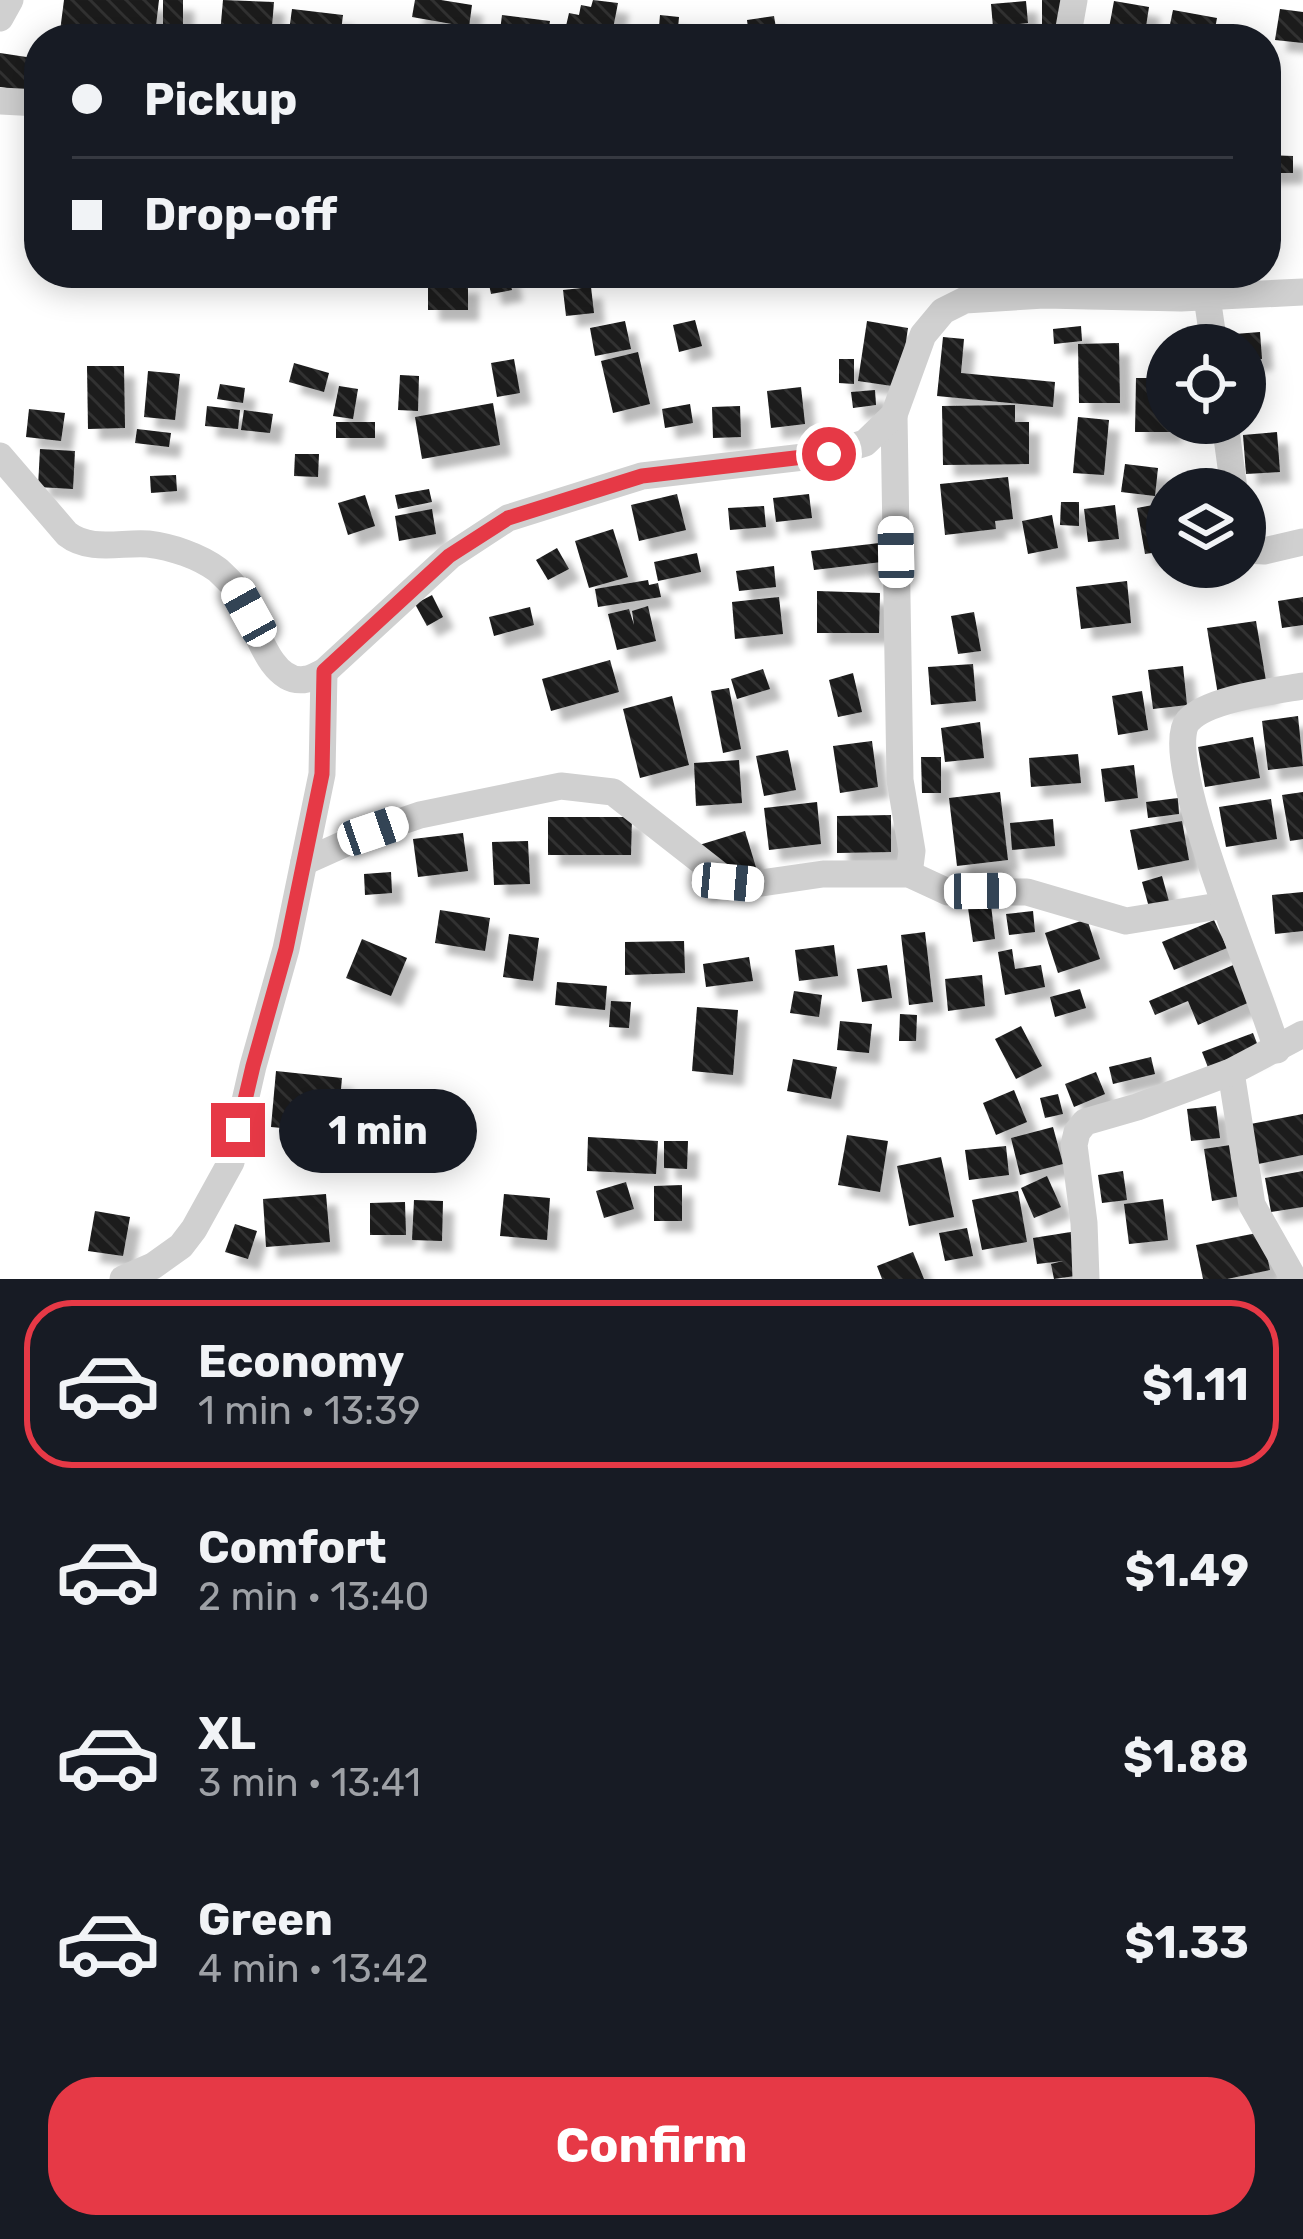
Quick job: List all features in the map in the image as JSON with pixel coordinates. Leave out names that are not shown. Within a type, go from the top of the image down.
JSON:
[{"type":"street","points":[[0,18],[10,0]]},
{"type":"street","points":[[909,874],[912,851],[900,780],[893,415],[923,335],[943,311],[964,300],[1025,288]]},
{"type":"street","points":[[1095,288],[1207,297],[1303,292]]},
{"type":"street","points":[[1207,297],[1211,324]]},
{"type":"street","points":[[0,456],[76,541],[150,544],[187,553],[216,569],[235,587],[278,671],[306,680],[324,671],[449,556],[508,518],[642,476],[829,454],[865,443],[893,415]]},
{"type":"street","points":[[1266,550],[1303,542]]},
{"type":"street","points":[[123,1279],[181,1246],[231,1162],[286,949],[322,774],[324,671]]},
{"type":"street","points":[[1277,1050],[1198,821],[1181,733],[1190,718],[1227,701],[1303,686]]},
{"type":"street","points":[[304,862],[420,814],[561,786],[613,792],[728,882],[754,884],[823,874],[909,874],[948,892],[1027,892],[1126,921],[1225,905]]},
{"type":"street","points":[[1087,1279],[1074,1145],[1085,1122],[1231,1072],[1303,1034]]},
{"type":"street","points":[[1231,1072],[1252,1205],[1294,1279]]},
{"type":"building","points":[[64,0],[159,0],[156,24],[61,24]]},
{"type":"building","points":[[163,0],[183,0],[183,24],[163,24]]},
{"type":"building","points":[[223,0],[274,2],[272,24],[221,24]]},
{"type":"building","points":[[415,0],[472,5],[469,24],[412,17]]},
{"type":"building","points":[[593,0],[618,3],[614,24],[566,24],[569,13],[579,15],[581,5],[591,7]]},
{"type":"building","points":[[1042,0],[1067,0],[1067,24],[1042,24]]},
{"type":"building","points":[[1026,1],[1028,23],[993,24],[991,4]]},
{"type":"building","points":[[1114,1],[1149,7],[1146,24],[1110,24]]},
{"type":"building","points":[[292,9],[343,15],[342,24],[290,24]]},
{"type":"building","points":[[1280,9],[1303,12],[1303,43],[1281,41]]},
{"type":"building","points":[[1173,10],[1217,18],[1216,24],[1170,24]]},
{"type":"building","points":[[502,15],[550,21],[550,24],[501,24]]},
{"type":"building","points":[[660,15],[679,17],[678,24],[659,24]]},
{"type":"building","points":[[774,16],[775,24],[747,24],[747,20]]},
{"type":"building","points":[[0,53],[24,57],[24,90],[0,87]]},
{"type":"building","points":[[1281,156],[1293,156],[1293,173],[1281,173]]},
{"type":"building","points":[[428,288],[468,288],[468,310],[428,310]]},
{"type":"building","points":[[591,288],[594,313],[566,316],[563,290]]},
{"type":"building","points":[[1076,288],[1121,288],[1077,293]]},
{"type":"building","points":[[695,320],[702,346],[679,352],[673,325]]},
{"type":"building","points":[[625,321],[631,349],[595,356],[590,328]]},
{"type":"building","points":[[867,321],[908,328],[899,387],[858,381]]},
{"type":"building","points":[[1081,326],[1082,341],[1054,344],[1053,329]]},
{"type":"building","points":[[943,337],[964,339],[961,373],[1055,382],[1053,407],[937,396]]},
{"type":"building","points":[[1119,343],[1120,403],[1079,403],[1078,344]]},
{"type":"building","points":[[638,352],[650,404],[613,413],[601,361]]},
{"type":"building","points":[[514,359],[520,393],[497,397],[491,363]]},
{"type":"building","points":[[839,359],[854,359],[854,384],[839,383]]},
{"type":"building","points":[[294,363],[329,373],[324,392],[289,382]]},
{"type":"building","points":[[87,366],[124,366],[125,428],[88,429]]},
{"type":"building","points":[[148,371],[180,374],[175,420],[144,417]]},
{"type":"building","points":[[400,375],[419,376],[418,411],[398,410]]},
{"type":"building","points":[[1136,378],[1146,378],[1146,432],[1135,432]]},
{"type":"building","points":[[220,384],[245,388],[243,403],[217,399]]},
{"type":"building","points":[[339,386],[358,389],[353,419],[333,416]]},
{"type":"building","points":[[801,387],[805,424],[771,428],[767,391]]},
{"type":"building","points":[[875,390],[876,405],[853,408],[851,392]]},
{"type":"building","points":[[493,403],[500,445],[422,459],[415,417]]},
{"type":"building","points":[[690,404],[693,423],[665,428],[662,409]]},
{"type":"building","points":[[1015,405],[1015,422],[1029,422],[1029,464],[943,465],[942,406]]},
{"type":"building","points":[[207,406],[240,410],[238,429],[205,426]]},
{"type":"building","points":[[740,406],[741,437],[713,438],[712,407]]},
{"type":"building","points":[[29,409],[65,413],[61,441],[26,437]]},
{"type":"building","points":[[244,410],[273,414],[270,433],[241,430]]},
{"type":"building","points":[[1078,417],[1109,420],[1104,475],[1073,473]]},
{"type":"building","points":[[336,422],[375,422],[375,438],[336,438]]},
{"type":"building","points":[[137,429],[171,433],[169,447],[135,443]]},
{"type":"building","points":[[1277,432],[1280,472],[1246,468],[1244,444],[1266,444],[1266,433]]},
{"type":"building","points":[[40,449],[75,451],[73,489],[38,487]]},
{"type":"building","points":[[295,454],[319,454],[318,477],[294,476]]},
{"type":"building","points":[[1125,464],[1158,468],[1146,468],[1146,495],[1121,492]]},
{"type":"building","points":[[176,475],[177,491],[151,493],[150,476]]},
{"type":"building","points":[[1008,477],[1013,519],[995,521],[996,529],[945,535],[940,484]]},
{"type":"building","points":[[429,489],[432,502],[398,509],[395,495]]},
{"type":"building","points":[[677,494],[686,530],[639,541],[631,505]]},
{"type":"building","points":[[809,494],[812,518],[776,522],[773,498]]},
{"type":"building","points":[[365,495],[375,526],[348,535],[338,503]]},
{"type":"building","points":[[1061,502],[1079,502],[1079,526],[1060,525]]},
{"type":"building","points":[[1115,505],[1119,539],[1088,542],[1084,509]]},
{"type":"building","points":[[764,506],[766,527],[730,530],[728,508]]},
{"type":"building","points":[[1146,506],[1146,554],[1145,554],[1137,508]]},
{"type":"building","points":[[432,509],[436,534],[399,541],[395,516]]},
{"type":"building","points":[[1052,515],[1058,548],[1028,554],[1022,521]]},
{"type":"building","points":[[613,529],[628,577],[589,588],[575,541]]},
{"type":"building","points":[[888,542],[890,561],[814,570],[811,551]]},
{"type":"building","points":[[557,548],[569,569],[548,580],[536,560]]},
{"type":"building","points":[[697,553],[701,572],[658,581],[654,562]]},
{"type":"building","points":[[774,566],[776,587],[739,591],[736,571]]},
{"type":"building","points":[[648,580],[649,585],[658,583],[661,597],[598,607],[595,589]]},
{"type":"building","points":[[1127,581],[1131,623],[1081,629],[1076,587]]},
{"type":"building","points":[[817,591],[880,593],[879,633],[817,633]]},
{"type":"building","points":[[432,595],[443,617],[427,626],[415,604]]},
{"type":"building","points":[[779,597],[783,634],[735,639],[732,602]]},
{"type":"building","points":[[1303,597],[1303,625],[1282,628],[1278,601]]},
{"type":"building","points":[[648,606],[656,641],[617,650],[608,614],[629,609],[634,625],[632,611]]},
{"type":"building","points":[[530,607],[534,625],[494,636],[489,617]]},
{"type":"building","points":[[974,612],[981,651],[958,654],[951,616]]},
{"type":"building","points":[[1256,621],[1268,693],[1219,701],[1207,628]]},
{"type":"building","points":[[610,660],[619,692],[551,711],[542,679]]},
{"type":"building","points":[[973,664],[976,701],[931,705],[928,667]]},
{"type":"building","points":[[1183,666],[1187,705],[1153,709],[1148,670]]},
{"type":"building","points":[[763,669],[770,689],[737,699],[731,679]]},
{"type":"building","points":[[853,673],[862,712],[838,717],[829,680]]},
{"type":"building","points":[[729,688],[741,749],[723,753],[711,691]]},
{"type":"building","points":[[1142,691],[1148,730],[1118,735],[1112,696]]},
{"type":"building","points":[[672,696],[689,765],[640,778],[623,709]]},
{"type":"building","points":[[1298,716],[1303,766],[1268,770],[1262,721]]},
{"type":"building","points":[[980,722],[984,758],[945,762],[941,728]]},
{"type":"building","points":[[1253,737],[1260,778],[1205,787],[1198,747]]},
{"type":"building","points":[[872,741],[878,787],[840,793],[833,746]]},
{"type":"building","points":[[788,750],[796,790],[764,796],[756,756]]},
{"type":"building","points":[[1078,754],[1081,783],[1031,787],[1029,758]]},
{"type":"building","points":[[921,757],[941,757],[941,793],[922,793]]},
{"type":"building","points":[[739,760],[742,803],[696,806],[694,763]]},
{"type":"building","points":[[1134,765],[1138,798],[1105,802],[1101,769]]},
{"type":"building","points":[[1000,792],[1008,860],[957,866],[949,798]]},
{"type":"building","points":[[1303,792],[1303,839],[1290,841],[1282,795]]},
{"type":"building","points":[[1178,798],[1179,814],[1148,818],[1146,802]]},
{"type":"building","points":[[1271,799],[1277,839],[1226,847],[1219,807]]},
{"type":"building","points":[[817,802],[821,844],[769,850],[764,808]]},
{"type":"building","points":[[891,815],[891,852],[837,853],[837,816]]},
{"type":"building","points":[[548,817],[632,817],[631,855],[548,855]]},
{"type":"building","points":[[1053,819],[1055,846],[1012,850],[1010,823]]},
{"type":"building","points":[[1182,821],[1189,860],[1138,870],[1130,830]]},
{"type":"building","points":[[745,831],[758,874],[699,891],[686,849]]},
{"type":"building","points":[[463,833],[468,871],[418,877],[413,839]]},
{"type":"building","points":[[528,841],[530,884],[494,885],[492,842]]},
{"type":"building","points":[[391,872],[392,893],[365,895],[364,874]]},
{"type":"building","points":[[1162,876],[1170,905],[1150,911],[1142,882]]},
{"type":"building","points":[[1303,892],[1303,931],[1275,934],[1272,895]]},
{"type":"building","points":[[991,905],[995,939],[973,942],[968,908]]},
{"type":"building","points":[[440,910],[490,918],[485,951],[435,943]]},
{"type":"building","points":[[1033,911],[1035,932],[1009,935],[1006,914]]},
{"type":"building","points":[[1087,919],[1100,959],[1058,973],[1045,933]]},
{"type":"building","points":[[1214,920],[1227,948],[1174,970],[1162,942]]},
{"type":"building","points":[[925,932],[933,1002],[909,1005],[901,935]]},
{"type":"building","points":[[509,934],[539,938],[533,981],[503,977]]},
{"type":"building","points":[[362,939],[407,958],[391,996],[346,978]]},
{"type":"building","points":[[684,941],[685,973],[625,975],[625,942]]},
{"type":"building","points":[[834,945],[838,976],[799,981],[795,950]]},
{"type":"building","points":[[1012,949],[1015,969],[1041,965],[1045,987],[1005,995],[998,952]]},
{"type":"building","points":[[749,957],[753,981],[706,987],[703,964]]},
{"type":"building","points":[[1245,960],[1261,997],[1198,1025],[1188,1001],[1155,1015],[1149,1001]]},
{"type":"building","points":[[887,965],[892,998],[862,1002],[857,969]]},
{"type":"building","points":[[982,975],[985,1006],[948,1011],[945,979]]},
{"type":"building","points":[[557,982],[607,986],[605,1010],[555,1005]]},
{"type":"building","points":[[1080,989],[1086,1008],[1055,1017],[1050,997]]},
{"type":"building","points":[[794,991],[822,995],[819,1017],[790,1013]]},
{"type":"building","points":[[611,1001],[631,1002],[629,1028],[609,1027]]},
{"type":"building","points":[[697,1007],[738,1010],[733,1075],[692,1071]]},
{"type":"building","points":[[900,1014],[917,1015],[916,1041],[899,1041]]},
{"type":"building","points":[[840,1021],[872,1024],[869,1053],[837,1050]]},
{"type":"building","points":[[1021,1026],[1042,1066],[1016,1079],[995,1039]]},
{"type":"building","points":[[1253,1033],[1260,1051],[1209,1070],[1202,1052]]},
{"type":"building","points":[[1151,1057],[1155,1074],[1113,1084],[1109,1067]]},
{"type":"building","points":[[793,1059],[837,1067],[831,1099],[787,1091]]},
{"type":"building","points":[[276,1071],[342,1078],[337,1133],[271,1127]]},
{"type":"building","points":[[1096,1072],[1105,1094],[1074,1107],[1065,1084]]},
{"type":"building","points":[[1014,1090],[1027,1122],[996,1135],[983,1103]]},
{"type":"building","points":[[1058,1094],[1063,1114],[1045,1118],[1040,1098]]},
{"type":"building","points":[[1216,1106],[1220,1138],[1191,1141],[1187,1109]]},
{"type":"building","points":[[1303,1114],[1303,1155],[1253,1165],[1245,1125]]},
{"type":"building","points":[[1053,1127],[1063,1164],[1020,1175],[1011,1138]]},
{"type":"building","points":[[847,1135],[888,1141],[880,1192],[838,1185]]},
{"type":"building","points":[[588,1137],[658,1141],[656,1174],[587,1171]]},
{"type":"building","points":[[664,1141],[688,1141],[687,1169],[664,1168]]},
{"type":"building","points":[[1237,1144],[1246,1195],[1212,1201],[1204,1149]]},
{"type":"building","points":[[1006,1146],[1009,1175],[969,1180],[965,1150]]},
{"type":"building","points":[[941,1157],[954,1217],[909,1226],[897,1166]]},
{"type":"building","points":[[1123,1171],[1127,1200],[1102,1203],[1098,1175]]},
{"type":"building","points":[[1303,1171],[1303,1207],[1271,1212],[1265,1178]]},
{"type":"building","points":[[1047,1176],[1061,1207],[1034,1218],[1021,1188]]},
{"type":"building","points":[[626,1182],[634,1209],[604,1218],[596,1191]]},
{"type":"building","points":[[682,1185],[682,1221],[654,1221],[654,1186]]},
{"type":"building","points":[[1018,1191],[1027,1242],[982,1250],[972,1200]]},
{"type":"building","points":[[326,1194],[330,1242],[266,1247],[263,1199]]},
{"type":"building","points":[[504,1194],[550,1198],[547,1240],[500,1236]]},
{"type":"building","points":[[1163,1199],[1168,1240],[1129,1244],[1124,1204]]},
{"type":"building","points":[[414,1200],[443,1201],[442,1241],[412,1240]]},
{"type":"building","points":[[405,1202],[406,1235],[370,1235],[370,1203]]},
{"type":"building","points":[[95,1211],[130,1217],[123,1256],[88,1251]]},
{"type":"building","points":[[235,1224],[257,1231],[248,1259],[225,1252]]},
{"type":"building","points":[[967,1228],[973,1256],[945,1261],[939,1233]]},
{"type":"building","points":[[1077,1231],[1081,1258],[1072,1259],[1075,1276],[1054,1279],[1051,1264],[1063,1261],[1037,1264],[1033,1238]]},
{"type":"building","points":[[1262,1232],[1270,1270],[1203,1279],[1196,1245]]},
{"type":"building","points":[[913,1252],[924,1279],[882,1279],[877,1266]]},
{"type":"route","points":[[238,1130],[286,949],[322,774],[324,671],[449,556],[508,518],[642,476],[829,454]]}]
